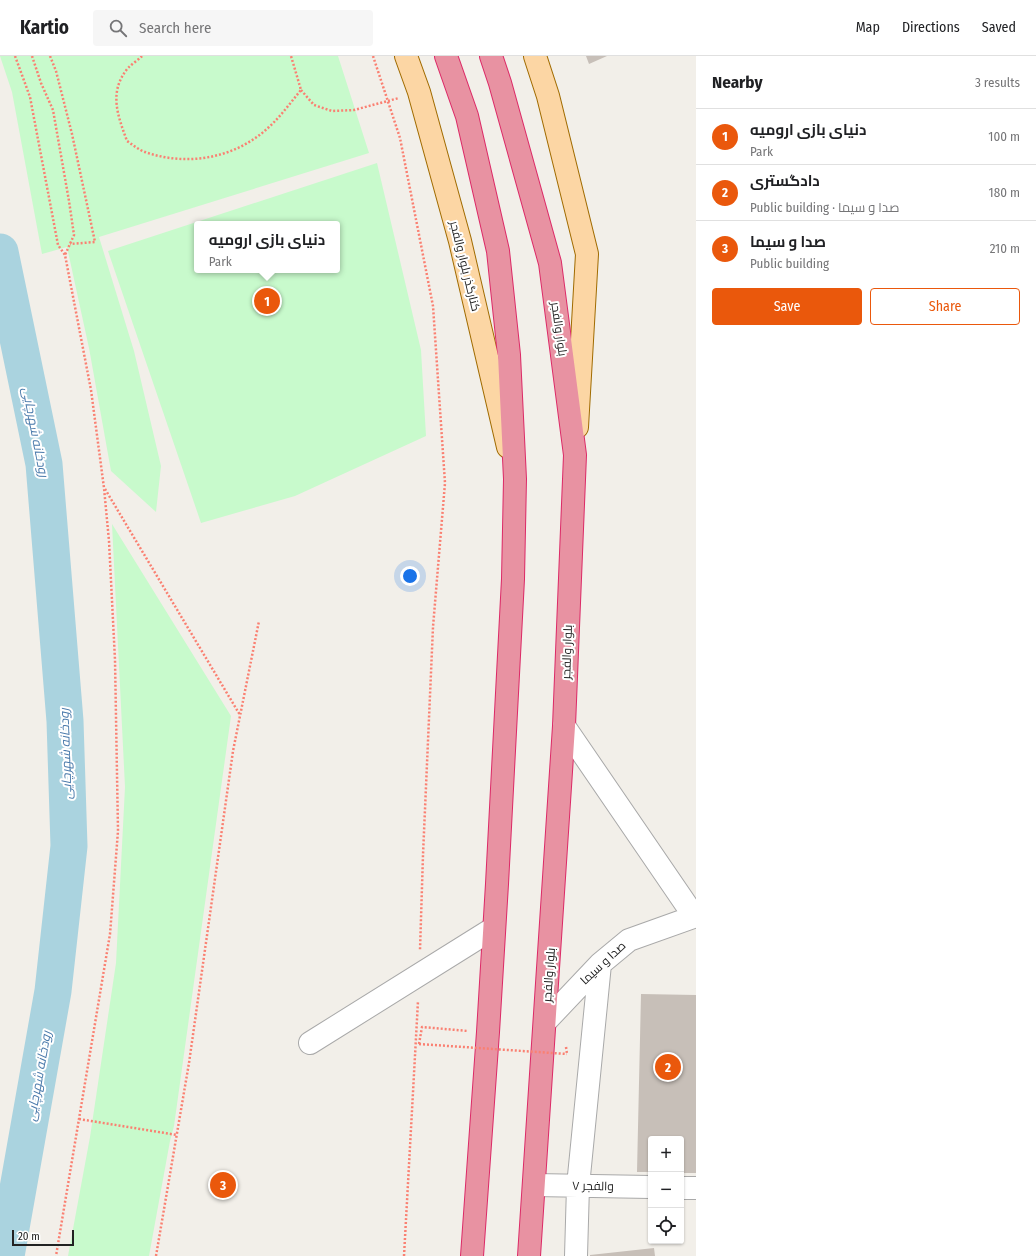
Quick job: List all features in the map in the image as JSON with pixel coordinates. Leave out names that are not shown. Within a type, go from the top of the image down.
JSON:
[{"type":"highway","points":[[446,56],[467,116],[498,251],[509,355],[515,479],[513,579],[494,928],[488,1032],[471,1253]]},
{"type":"highway","name":"بلوار والفجر","points":[[491,56],[500,83],[550,263],[575,455],[564,726],[546,1021],[529,1256]]},
{"type":"main road","name":"کنارگذر بلوار والفجر","points":[[406,56],[419,92],[460,241],[515,479]]},
{"type":"main road","points":[[535,56],[548,96],[587,254],[575,455]]},
{"type":"street","points":[[564,726],[695,916]]},
{"type":"street","name":"صدا و سیما","points":[[546,1021],[600,964],[629,940],[695,916]]},
{"type":"street","points":[[310,1043],[494,928]]},
{"type":"street","points":[[576,1256],[578,1186],[600,964]]},
{"type":"street","name":"والفجر ۷","points":[[534,1185],[648,1187]]},
{"type":"street","points":[[684,1188],[696,1188]]},
{"type":"path","points":[[15,56],[30,97],[58,245],[65,255],[91,390],[104,488],[109,541],[115,660],[118,831],[110,934],[56,1256]]},
{"type":"path","points":[[32,56],[41,83],[53,110],[74,235],[65,255]]},
{"type":"path","points":[[50,56],[56,71],[72,134],[95,242],[70,244]]},
{"type":"path","points":[[142,56],[128,68],[120,83],[116,100],[118,114],[127,141],[144,152],[169,159],[197,159],[226,154],[248,144],[269,127],[301,90]]},
{"type":"path","points":[[291,56],[301,90],[314,105],[332,112],[354,110],[419,92]]},
{"type":"path","points":[[373,56],[400,138],[433,306],[445,483],[433,627],[416,1056],[404,1256]]},
{"type":"path","points":[[104,488],[240,716]]},
{"type":"path","points":[[156,1256],[189,1063],[233,751],[258,621]]},
{"type":"path","points":[[488,1032],[422,1027],[419,1044],[567,1054]]},
{"type":"path","points":[[79,1119],[177,1135]]},
{"type":"green space","points":[[0,56],[338,56],[369,153],[99,237],[134,351],[161,466],[156,512],[111,471],[89,348],[67,247],[42,254],[12,92]]},
{"type":"green space","points":[[377,163],[421,350],[426,436],[295,496],[201,523],[108,251],[194,223],[194,273],[340,273],[340,221],[200,221]]},
{"type":"green space","points":[[112,524],[231,716],[174,1126],[149,1256],[68,1256],[90,1137],[116,963],[125,787]]},
{"type":"building","points":[[586,56],[607,56],[589,64]]},
{"type":"building","points":[[641,994],[696,995],[696,1173],[684,1173],[684,1136],[648,1136],[648,1172],[637,1172]]},
{"type":"building","points":[[654,1248],[655,1256],[590,1256],[590,1255]]},
{"type":"waterway","name":"رودخانه شهرچایی","points":[[0,252],[44,464],[65,721],[69,846],[53,991],[6,1256]]},
{"type":"place","name":"دنیای بازی ارومیه","points":[[267,301]]},
{"type":"place","name":"دادگستری","points":[[668,1067]]},
{"type":"place","name":"صدا و سیما","points":[[223,1185]]}]
